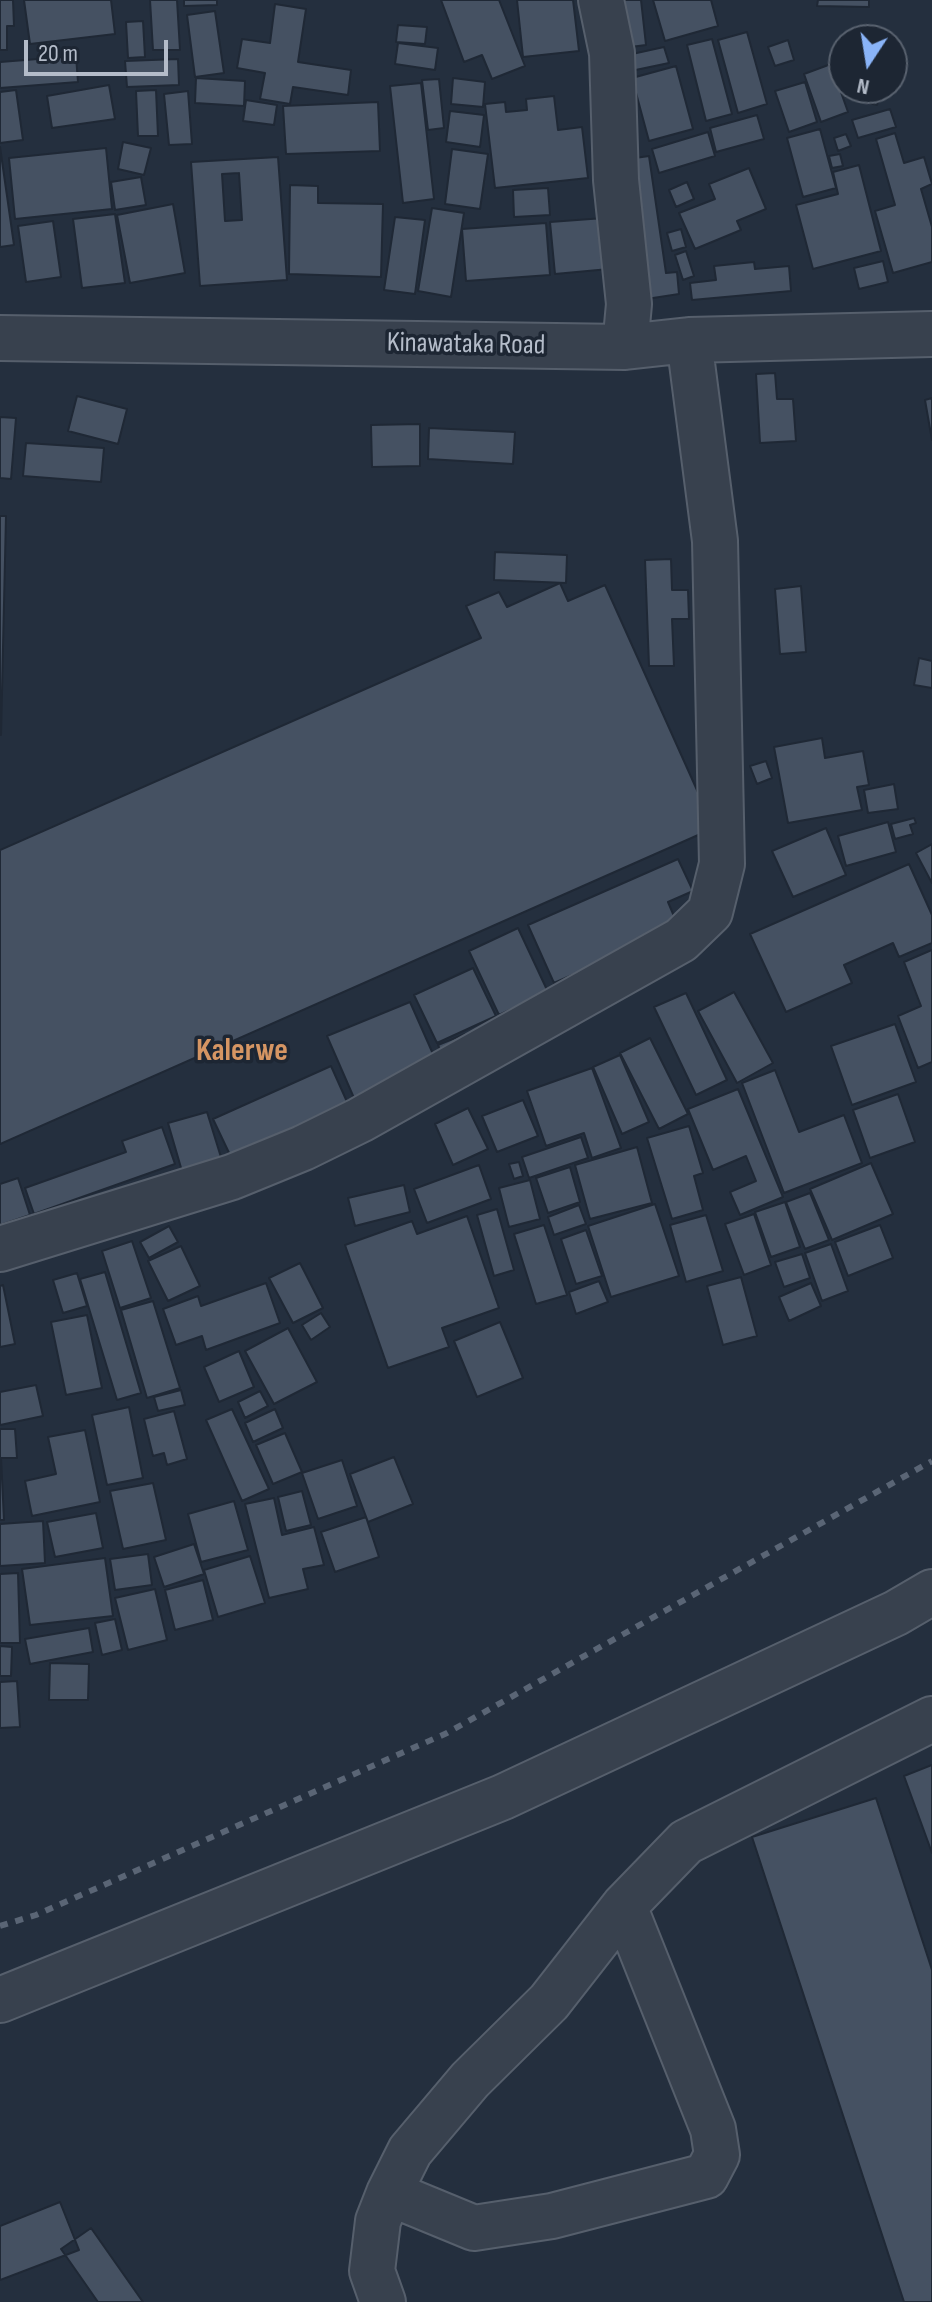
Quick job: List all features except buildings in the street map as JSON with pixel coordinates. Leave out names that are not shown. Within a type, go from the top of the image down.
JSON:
[{"type":"street","points":[[601,0],[612,53],[616,180],[629,304],[625,347]]},
{"type":"street","name":"Kinawataka Road","points":[[0,338],[625,347],[689,340],[932,334]]},
{"type":"street","points":[[0,1249],[232,1177],[303,1148],[360,1120],[681,940],[710,912],[722,864],[715,541],[689,340]]},
{"type":"street","points":[[0,2000],[503,1797],[896,1613],[932,1592]]},
{"type":"street","points":[[383,2302],[372,2271],[378,2221],[410,2151],[470,2080],[549,2002],[624,1906],[686,1842],[932,1719]]},
{"type":"street","points":[[389,2193],[474,2228],[552,2216],[706,2176],[717,2155],[713,2129],[624,1906]]},
{"type":"railway","points":[[0,1926],[36,1915],[447,1733],[932,1461]]},
{"type":"district","name":"Kalerwe","points":[[242,1052]]}]
